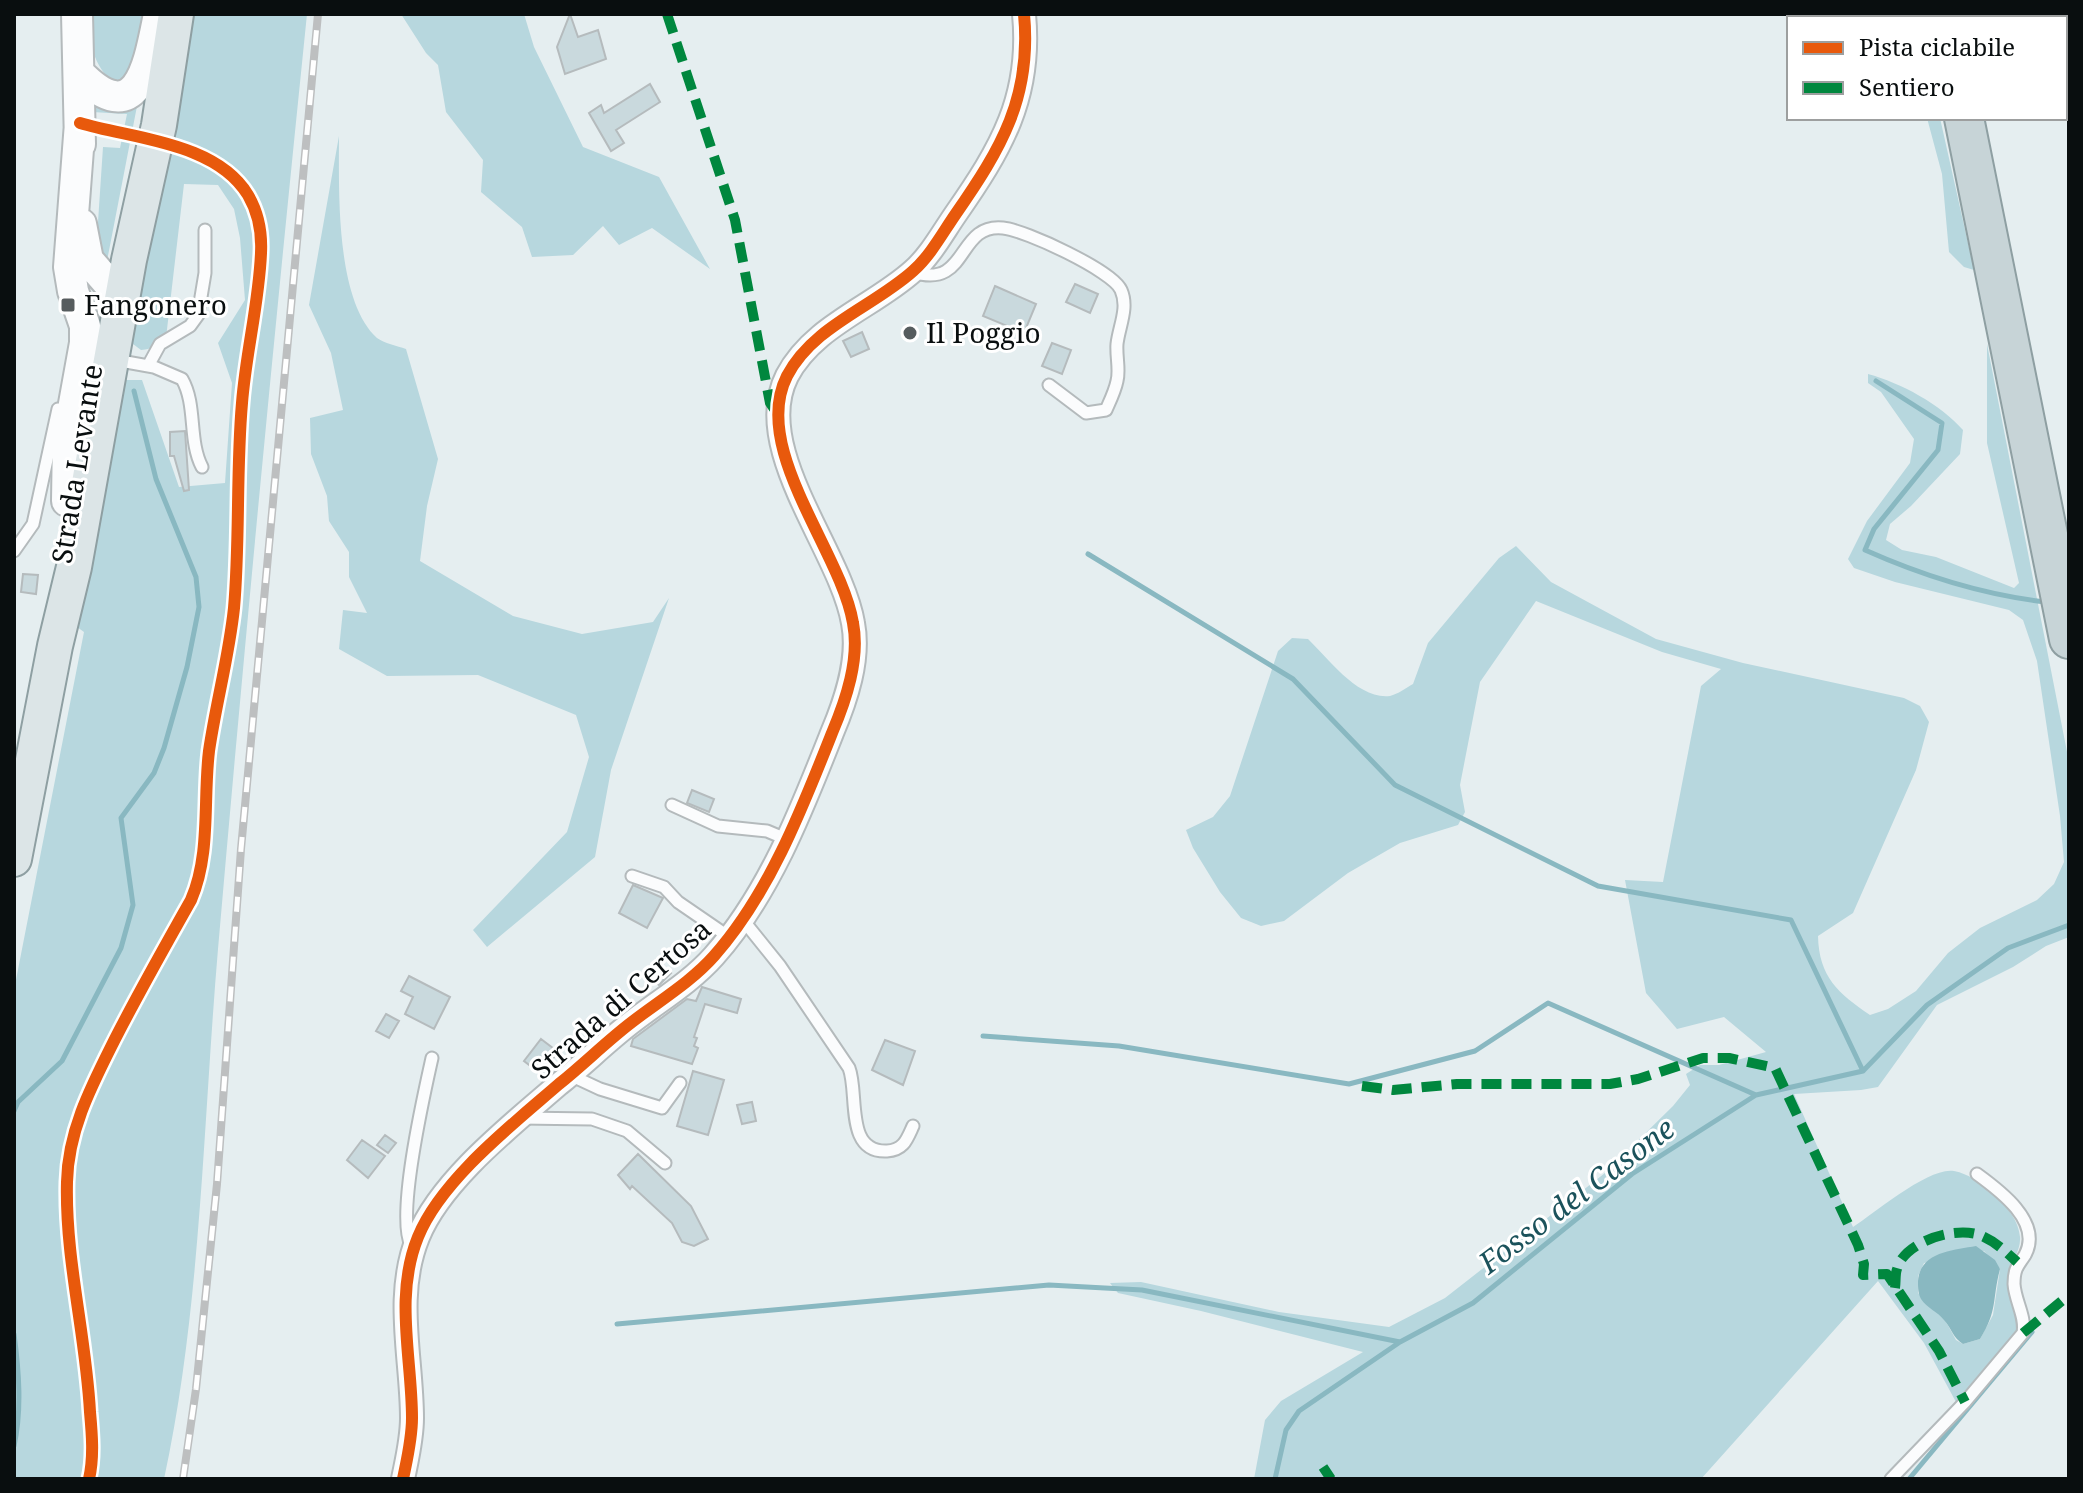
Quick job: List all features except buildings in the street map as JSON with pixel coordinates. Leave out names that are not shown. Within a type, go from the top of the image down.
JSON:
[{"type":"highway","points":[[1964,120],[2069,639]]},
{"type":"main road","points":[[96,296],[174,14]]},
{"type":"main road","name":"Strada Levante","points":[[14,859],[31,734],[74,567],[111,360],[96,296]]},
{"type":"main road","name":"Strada Levante","points":[[46,670],[96,296]]},
{"type":"street","points":[[77,14],[82,238],[96,296]]},
{"type":"street","points":[[80,74],[94,87],[110,94],[125,93],[137,87],[146,73],[159,14]]},
{"type":"street","name":"Strada di Certosa","points":[[403,1479],[411,1429],[406,1288],[413,1249],[420,1231],[438,1201],[520,1118],[605,1043],[705,965],[736,928],[786,839],[840,712],[852,670],[853,620],[843,588],[787,460],[779,416],[781,390],[795,362],[814,342],[912,272],[972,190],[1006,129],[1018,100],[1025,74],[1024,14]]},
{"type":"lane","points":[[912,272],[925,276],[947,271],[959,261],[968,243],[982,230],[1002,227],[1034,238],[1103,271],[1121,287],[1125,306],[1117,345],[1118,380],[1106,410],[1086,413],[1049,385]]},
{"type":"lane","points":[[148,366],[160,344],[190,326],[198,315],[205,273],[205,230]]},
{"type":"lane","points":[[72,336],[96,296]]},
{"type":"lane","points":[[111,360],[148,366],[177,376],[185,384],[194,443],[202,467]]},
{"type":"lane","points":[[14,551],[33,524],[38,510],[62,391]]},
{"type":"lane","points":[[672,805],[718,826],[767,831],[786,839]]},
{"type":"lane","points":[[632,876],[664,887],[678,902],[736,928],[780,966],[849,1068],[855,1081],[854,1122],[858,1132],[872,1148],[895,1150],[904,1145],[913,1126]]},
{"type":"lane","points":[[413,1249],[408,1241],[406,1224],[418,1120],[432,1058]]},
{"type":"lane","points":[[570,1075],[600,1089],[662,1108],[680,1083]]},
{"type":"lane","points":[[520,1118],[592,1119],[627,1131],[665,1163]]},
{"type":"lane","points":[[1891,1479],[1965,1402],[2023,1333],[2025,1323],[2014,1281],[2017,1262],[2025,1255],[2029,1236],[2019,1211],[1998,1189],[1977,1174]]},
{"type":"shaded area","points":[[87,14],[154,14],[133,76],[115,84],[101,69],[91,43]]},
{"type":"shaded area","points":[[192,14],[307,14],[239,715],[186,1349],[164,1479],[14,1479],[14,990],[84,632],[77,627],[123,380],[142,380],[179,487],[225,483],[232,383],[218,343],[245,300],[240,238],[234,209],[218,185],[184,184],[166,338],[152,348],[141,350],[129,341]]},
{"type":"shaded area","points":[[401,14],[524,14],[534,47],[583,147],[659,177],[710,269],[652,228],[619,245],[603,226],[573,255],[532,257],[522,227],[481,192],[483,160],[446,112],[438,65],[426,53]]},
{"type":"shaded area","points":[[92,96],[138,101],[106,266],[96,252],[103,147],[120,148],[127,114],[92,112]]},
{"type":"shaded area","points":[[1928,120],[1940,120],[1974,270],[1964,267],[1949,252],[1942,174]]},
{"type":"shaded area","points":[[339,136],[342,243],[353,298],[363,321],[377,338],[406,349],[438,459],[427,506],[420,561],[513,616],[582,634],[653,622],[669,598],[611,770],[595,857],[487,947],[473,930],[567,832],[589,757],[576,715],[478,675],[387,676],[339,649],[343,610],[367,613],[349,577],[349,552],[329,521],[327,496],[311,454],[310,418],[343,410],[331,353],[309,305]]},
{"type":"shaded area","points":[[1987,344],[2069,762],[2069,937],[2046,946],[2013,967],[1937,1005],[1878,1087],[1794,1094],[1853,1227],[1917,1183],[1944,1171],[1969,1176],[2005,1206],[2016,1223],[2020,1237],[2009,1277],[2019,1331],[1956,1402],[1924,1343],[1878,1281],[1701,1479],[1254,1479],[1265,1420],[1281,1401],[1363,1352],[1118,1293],[1110,1283],[1141,1282],[1279,1312],[1389,1327],[1445,1298],[1605,1173],[1673,1106],[1690,1085],[1686,1074],[1700,1065],[1719,1065],[1766,1052],[1724,1017],[1677,1029],[1646,993],[1625,880],[1663,882],[1701,686],[1721,669],[1662,652],[1536,601],[1480,682],[1460,785],[1465,812],[1458,825],[1400,843],[1348,873],[1284,921],[1261,926],[1241,918],[1220,892],[1193,848],[1186,830],[1213,817],[1230,796],[1278,651],[1292,638],[1308,639],[1355,685],[1378,695],[1396,694],[1413,684],[1428,643],[1499,558],[1516,546],[1551,582],[1656,639],[1743,663],[1904,698],[1920,706],[1929,722],[1916,770],[1853,913],[1818,936],[1822,963],[1832,983],[1870,1015],[1888,1009],[1916,991],[1948,953],[1980,928],[2037,900],[2054,884],[2064,862],[2037,661],[2023,620],[2009,610],[1895,582],[1854,568],[1848,559],[1867,521],[1910,463],[1914,439],[1881,392],[1868,383],[1868,374],[1919,396],[1954,420],[1963,430],[1960,454],[1890,524],[1886,540],[1902,550],[1936,557],[2014,588],[2019,583],[1987,443]],"holes":[[[1984,1251],[2000,1269],[1993,1315],[1980,1339],[1963,1344],[1956,1340],[1945,1320],[1918,1293],[1918,1276],[1924,1263]]]},
{"type":"shaded area","points":[[1976,1246],[1995,1260],[2000,1269],[1986,1329],[1980,1339],[1963,1344],[1942,1317],[1921,1299],[1918,1281],[1920,1271],[1931,1258]]},
{"type":"waterway","points":[[1876,381],[1942,423],[1938,450],[1874,529],[1865,550],[1954,583],[2046,602]]},
{"type":"waterway","points":[[14,1111],[18,1102],[62,1061],[121,948],[133,905],[121,818],[154,773],[164,748],[187,667],[199,607],[196,577],[156,479],[134,391]]},
{"type":"waterway","points":[[1088,554],[1293,679],[1395,785],[1598,886],[1791,920],[1863,1071]]},
{"type":"waterway","name":"Fosso del Casone","points":[[1275,1479],[1286,1430],[1299,1411],[1400,1342],[1473,1303],[1632,1174],[1756,1095],[1863,1071],[1927,1005],[2008,948],[2069,925]]},
{"type":"waterway","points":[[983,1036],[1119,1046],[1349,1084],[1475,1051],[1548,1003],[1756,1095]]},
{"type":"waterway","points":[[617,1324],[1049,1285],[1142,1290],[1400,1342]]},
{"type":"waterway","points":[[1909,1479],[2032,1332]]},
{"type":"waterway","points":[[14,1334],[19,1390],[14,1446]]},
{"type":"railway","points":[[183,1479],[196,1389],[217,1184],[241,849],[318,14]]},
{"type":"marked path","points":[[667,14],[735,220],[770,403],[777,413]]},
{"type":"marked path","points":[[1362,1086],[1393,1090],[1457,1084],[1610,1084],[1638,1079],[1703,1058],[1729,1058],[1775,1068],[1858,1245],[1864,1264],[1863,1275],[1887,1274],[1939,1351],[1965,1402]]},
{"type":"marked path","points":[[1895,1288],[1897,1269],[1910,1250],[1946,1234],[1972,1233],[1982,1236],[2017,1262]]},
{"type":"marked path","points":[[2023,1333],[2069,1295]]},
{"type":"marked path","points":[[1323,1467],[1331,1479]]},
{"type":"cycle path","points":[[403,1479],[412,1418],[406,1327],[407,1282],[418,1237],[429,1216],[461,1174],[500,1135],[714,956],[734,932],[768,878],[809,791],[847,693],[855,637],[845,595],[788,467],[780,435],[779,405],[787,376],[812,344],[897,284],[919,265],[936,244],[986,167],[1010,121],[1023,71],[1024,14]]},
{"type":"cycle path","points":[[80,123],[172,145],[216,164],[234,177],[248,195],[257,216],[261,245],[242,403],[234,608],[209,751],[201,864],[191,900],[133,1004],[90,1091],[68,1163],[69,1240],[88,1383],[92,1454],[89,1479]]},
{"type":"place","name":"Fangonero","points":[[68,305]]},
{"type":"place","name":"Il Poggio","points":[[910,333]]}]
